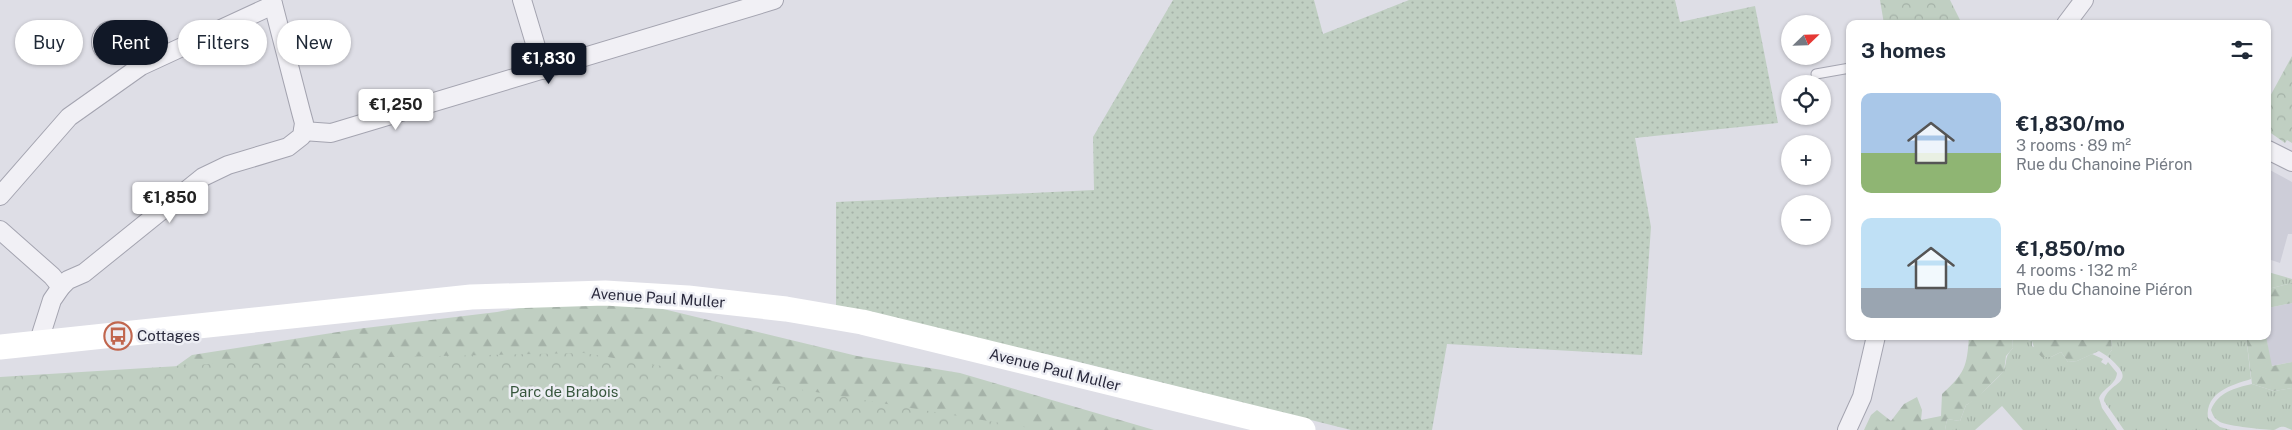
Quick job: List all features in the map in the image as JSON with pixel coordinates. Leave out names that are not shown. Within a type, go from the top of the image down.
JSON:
[{"type":"main road","name":"Avenue Paul Muller","points":[[0,347],[471,297],[605,293],[688,298],[786,309],[862,322],[1303,430]]},
{"type":"street","points":[[522,0],[543,70]]},
{"type":"street","points":[[303,132],[331,133],[774,0]]},
{"type":"street","points":[[2069,20],[2084,0]]},
{"type":"street","points":[[0,196],[69,117],[141,66],[272,2],[301,112],[303,132],[298,140],[288,147],[228,165],[203,177],[84,273],[68,280],[52,300],[38,344]]},
{"type":"street","points":[[2271,152],[2292,162]]},
{"type":"street","points":[[0,230],[52,276],[61,287]]},
{"type":"street","points":[[1847,430],[1862,396],[1875,340]]},
{"type":"lane","points":[[1816,74],[1846,69]]},
{"type":"shaded area","points":[[2271,171],[2292,182],[2292,234],[2288,234],[2280,263],[2271,260]]},
{"type":"shaded area","points":[[2292,303],[2292,362],[2271,366],[2267,340],[2271,340],[2271,307]]},
{"type":"green space","points":[[1173,0],[1314,0],[1323,34],[1409,0],[1675,0],[1680,22],[1755,6],[1778,123],[1635,138],[1651,227],[1642,355],[1447,344],[1432,430],[1351,430],[1063,358],[836,306],[836,202],[1094,190],[1093,137]]},
{"type":"green space","points":[[1880,0],[1950,0],[1960,20],[1883,20]]},
{"type":"green space","points":[[2292,56],[2292,143],[2287,140],[2285,143],[2271,133],[2271,94]]},
{"type":"green space","points":[[2271,273],[2292,279],[2292,283],[2271,288]]},
{"type":"green space","points":[[2292,283],[2292,303],[2271,307],[2271,288]]},
{"type":"green space","points":[[561,300],[651,306],[857,356],[960,373],[1154,430],[449,430],[154,382],[192,355],[357,329],[497,312]]},
{"type":"green space","points":[[1969,340],[2012,340],[2013,348],[2006,356],[2004,371],[1975,400],[1966,405],[1960,421],[1947,419],[1945,430],[1864,430],[1871,415],[1877,410],[1891,421],[1904,404],[1917,397],[1922,410],[1921,420],[1941,416],[1942,394],[1960,375],[1967,355]]},
{"type":"green space","points":[[2012,340],[2028,340],[2032,341],[2032,346],[2051,357],[2061,352],[2068,362],[2077,361],[2092,354],[2103,359],[2101,362],[2106,365],[2108,362],[2117,373],[2116,377],[2099,398],[2102,408],[2117,430],[2023,430],[2002,406],[1975,430],[1945,430],[1947,419],[1960,421],[1966,405],[1981,394],[2002,373],[2007,356],[2013,348]]},
{"type":"green space","points":[[2029,340],[2111,340],[2112,350],[2107,356],[2099,351],[2077,361],[2068,362],[2061,352],[2051,357],[2042,357],[2035,351],[2032,341]]},
{"type":"green space","points":[[2111,340],[2246,340],[2251,379],[2221,391],[2215,396],[2208,409],[2208,418],[2220,427],[2231,430],[2124,430],[2104,401],[2107,394],[2120,382],[2122,377],[2122,372],[2117,365],[2107,356],[2112,350]]},
{"type":"green space","points":[[2246,340],[2267,340],[2272,366],[2292,362],[2292,388],[2274,391],[2252,384]]},
{"type":"green space","name":"Parc de Brabois","points":[[584,353],[1042,430],[0,430],[0,377],[293,359]]},
{"type":"green space","points":[[2252,384],[2274,391],[2292,388],[2292,430],[2283,427],[2274,430],[2238,426],[2220,422],[2213,416],[2211,410],[2218,399],[2233,389]]},
{"type":"place","name":"Cottages","points":[[118,336]]}]
